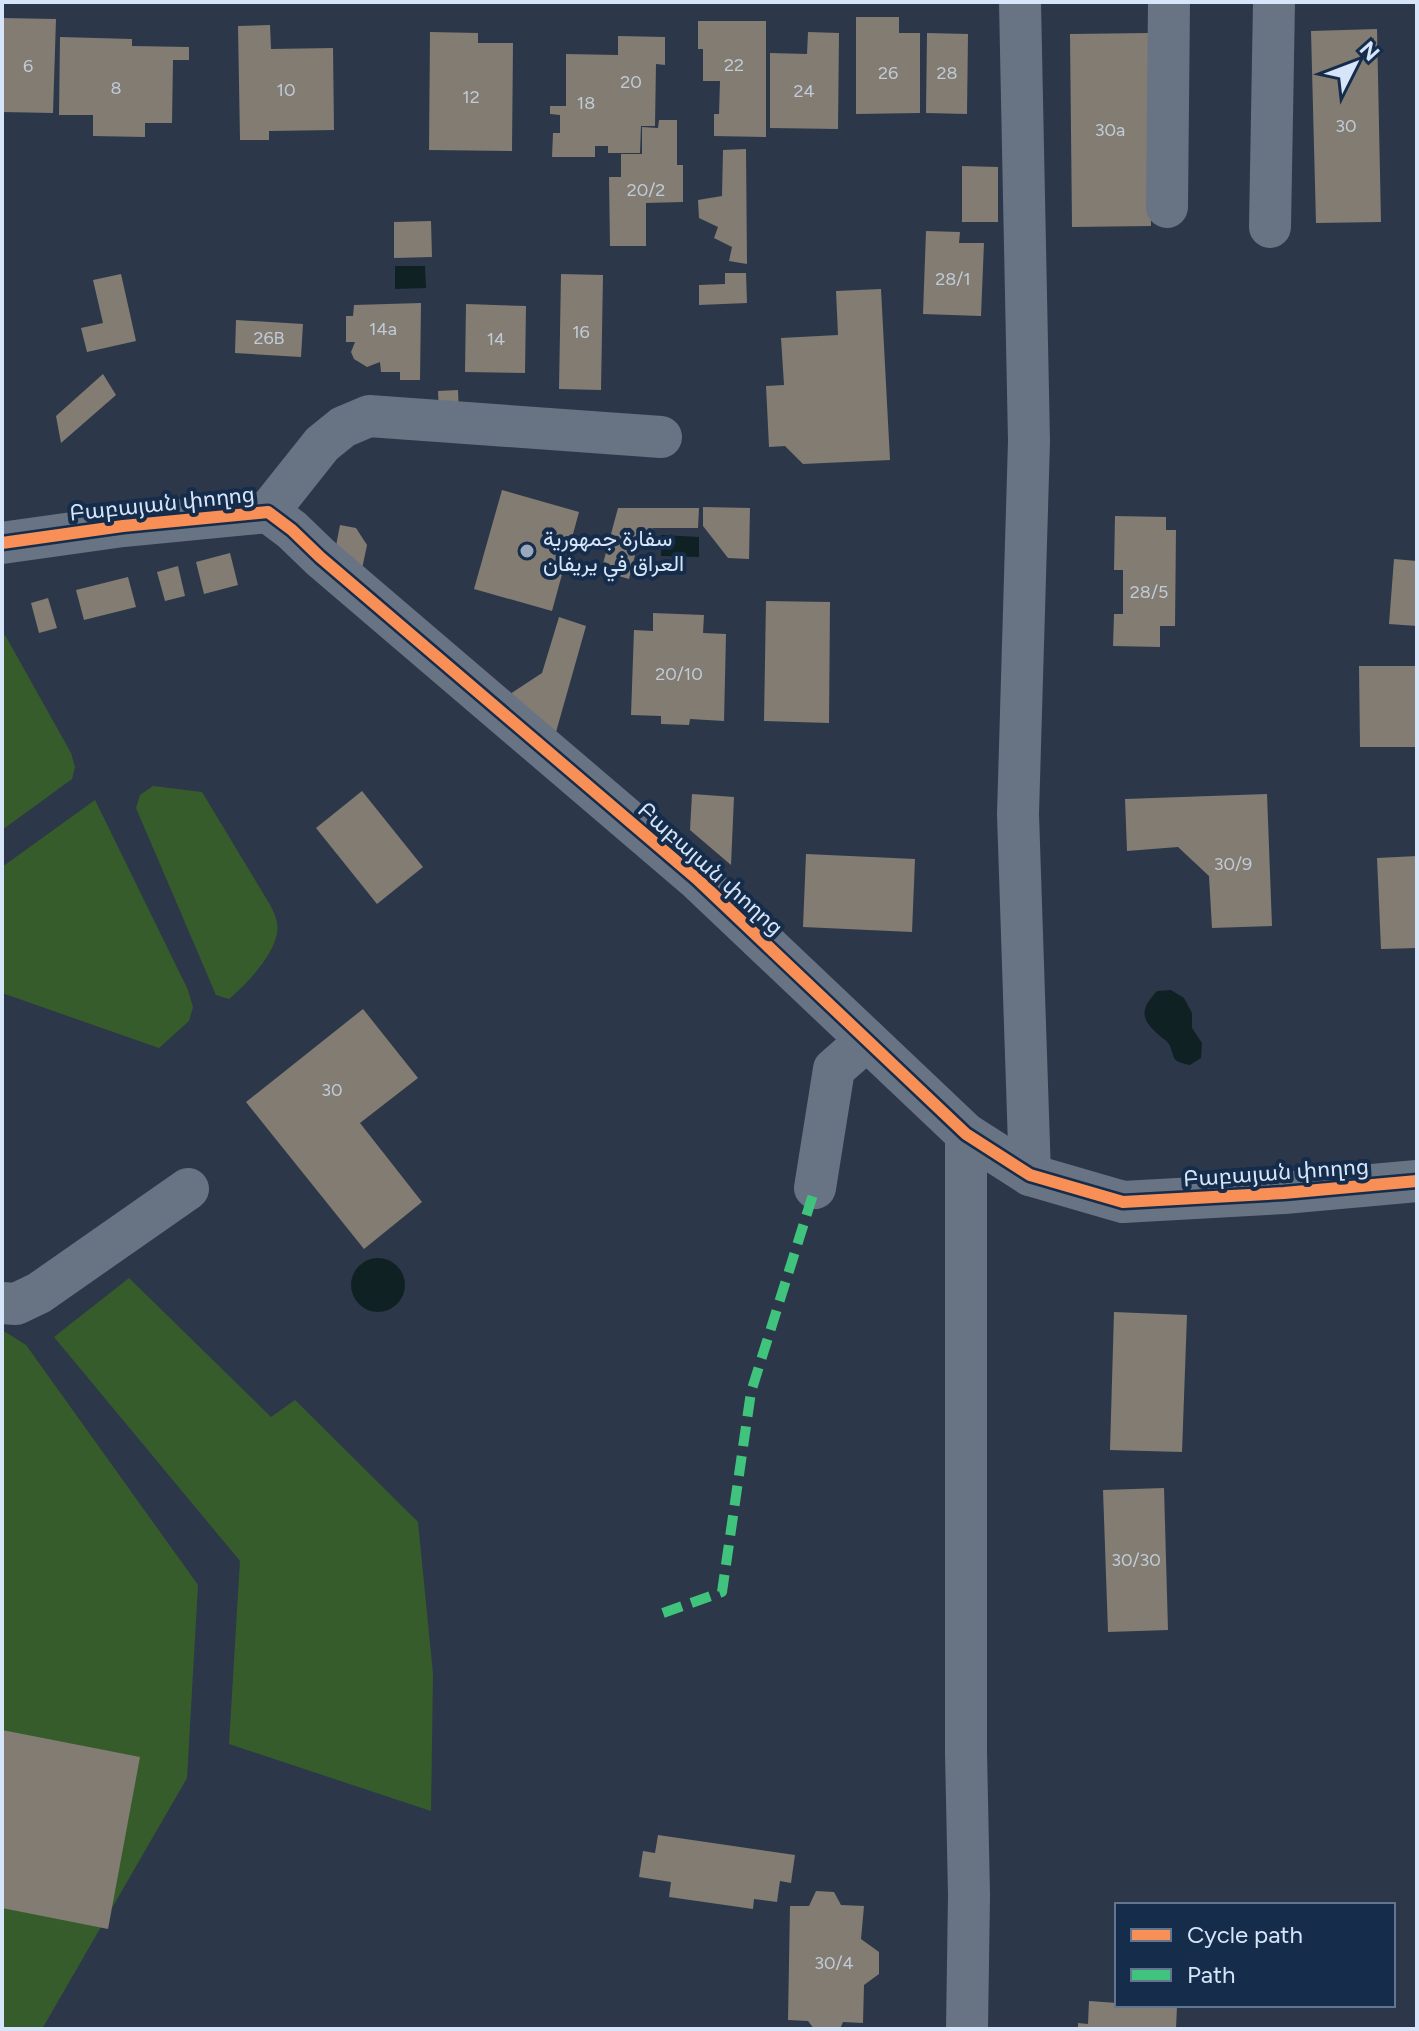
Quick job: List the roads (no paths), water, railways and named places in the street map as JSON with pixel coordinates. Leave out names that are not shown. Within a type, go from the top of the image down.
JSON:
[{"type":"street","points":[[1020,2],[1029,441],[1018,814],[1030,1175]]},
{"type":"street","points":[[1167,207],[1169,2]]},
{"type":"street","points":[[1270,227],[1274,2]]},
{"type":"street","points":[[268,512],[322,444],[343,427],[369,416],[661,437]]},
{"type":"street","name":"Բաբայան փողոց","points":[[2,543],[123,526],[268,512],[697,879],[966,1134],[1030,1175],[1123,1202],[1284,1193],[1417,1181]]},
{"type":"street","points":[[815,1188],[834,1069],[867,1040]]},
{"type":"street","points":[[966,1134],[967,2029]]},
{"type":"street","points":[[2,1303],[16,1304],[39,1293],[188,1189]]},
{"type":"place","name":"سفارة جمهورية العراق في يريفان","points":[[527,551]]}]
